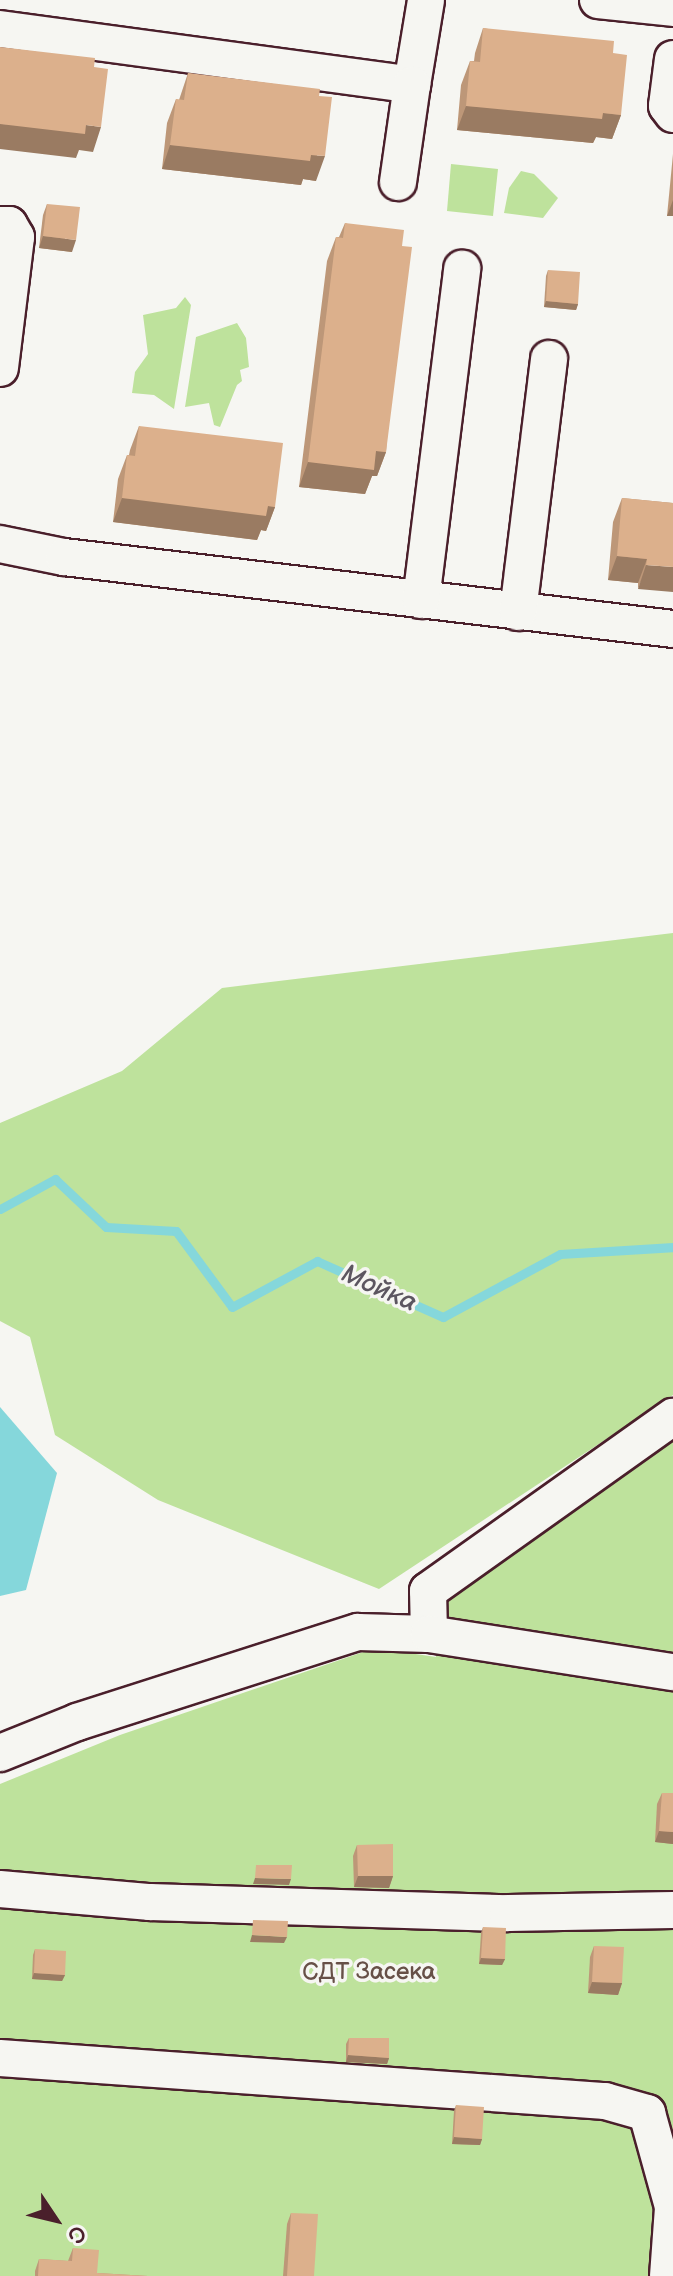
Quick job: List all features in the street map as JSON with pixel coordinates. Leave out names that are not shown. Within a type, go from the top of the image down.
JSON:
[{"type":"street","points":[[398,182],[426,0]]},
{"type":"street","points":[[598,0],[673,8]]},
{"type":"street","points":[[0,29],[412,85]]},
{"type":"street","points":[[673,59],[667,106],[673,114]]},
{"type":"street","points":[[0,225],[9,225],[16,237],[0,368]]},
{"type":"street","points":[[421,600],[462,269]]},
{"type":"street","points":[[518,612],[549,359]]},
{"type":"street","points":[[0,544],[64,557],[673,629]]},
{"type":"street","points":[[429,1634],[428,1591],[673,1417]]},
{"type":"street","points":[[0,1753],[77,1722],[358,1632],[429,1634],[673,1672]]},
{"type":"street","points":[[0,1889],[150,1902],[508,1913],[673,1910]]},
{"type":"street","points":[[0,2058],[605,2101],[647,2113],[673,2207],[668,2276]]},
{"type":"green space","points":[[451,164],[498,169],[493,216],[447,211]]},
{"type":"green space","points":[[521,171],[534,174],[558,198],[543,218],[504,213],[509,188]]},
{"type":"green space","points":[[185,297],[191,305],[174,409],[154,395],[132,393],[135,372],[148,354],[143,315],[176,308]]},
{"type":"green space","points":[[237,323],[246,338],[249,367],[240,370],[242,381],[237,385],[220,427],[214,425],[209,403],[185,407],[196,337]]},
{"type":"green space","points":[[673,933],[673,1395],[379,1589],[158,1500],[55,1435],[30,1337],[0,1321],[0,1123],[122,1071],[222,988]]},
{"type":"green space","name":"СДТ Засека","points":[[673,1428],[673,2276],[0,2276],[0,1784],[120,1735],[375,1648],[436,1657],[436,1594]]},
{"type":"water","points":[[0,1407],[57,1473],[26,1590],[0,1596]]},
{"type":"building","points":[[483,28],[614,41],[613,53],[627,55],[621,115],[603,113],[602,119],[466,106],[470,61],[480,62]]},
{"type":"building","points":[[0,47],[95,58],[94,67],[108,69],[101,127],[86,125],[85,134],[0,124]]},
{"type":"building","points":[[188,73],[320,89],[319,96],[332,97],[325,156],[311,155],[310,161],[170,145],[176,99],[184,100]]},
{"type":"building","points":[[47,204],[80,207],[76,240],[43,236]]},
{"type":"building","points":[[345,223],[404,230],[402,246],[412,247],[386,452],[376,451],[374,470],[308,462],[336,237],[343,238]]},
{"type":"building","points":[[548,270],[580,272],[578,304],[546,301]]},
{"type":"building","points":[[139,426],[283,443],[275,507],[268,506],[266,516],[122,498],[127,455],[135,456]]},
{"type":"building","points":[[622,498],[673,503],[673,567],[646,565],[647,559],[617,556]]},
{"type":"building","points":[[662,1793],[673,1793],[673,1832],[659,1831]]},
{"type":"building","points":[[393,1844],[393,1876],[358,1876],[357,1845]]},
{"type":"building","points":[[256,1865],[292,1865],[291,1879],[255,1878]]},
{"type":"building","points":[[253,1920],[288,1921],[287,1937],[252,1935]]},
{"type":"building","points":[[483,1927],[506,1928],[505,1959],[481,1958]]},
{"type":"building","points":[[594,1946],[624,1947],[622,1983],[592,1982]]},
{"type":"building","points":[[35,1949],[66,1951],[65,1975],[34,1973]]},
{"type":"building","points":[[349,2038],[389,2038],[389,2058],[348,2055]]},
{"type":"building","points":[[456,2105],[484,2107],[482,2139],[454,2137]]},
{"type":"building","points":[[291,2213],[318,2214],[314,2276],[287,2276]]},
{"type":"building","points":[[73,2248],[99,2250],[97,2273],[148,2276],[38,2276],[39,2259],[72,2261]]},
{"type":"waterway","name":"Мойка","points":[[0,1209],[55,1179],[106,1227],[176,1231],[232,1307],[317,1261],[443,1317],[560,1254],[673,1247]]}]
